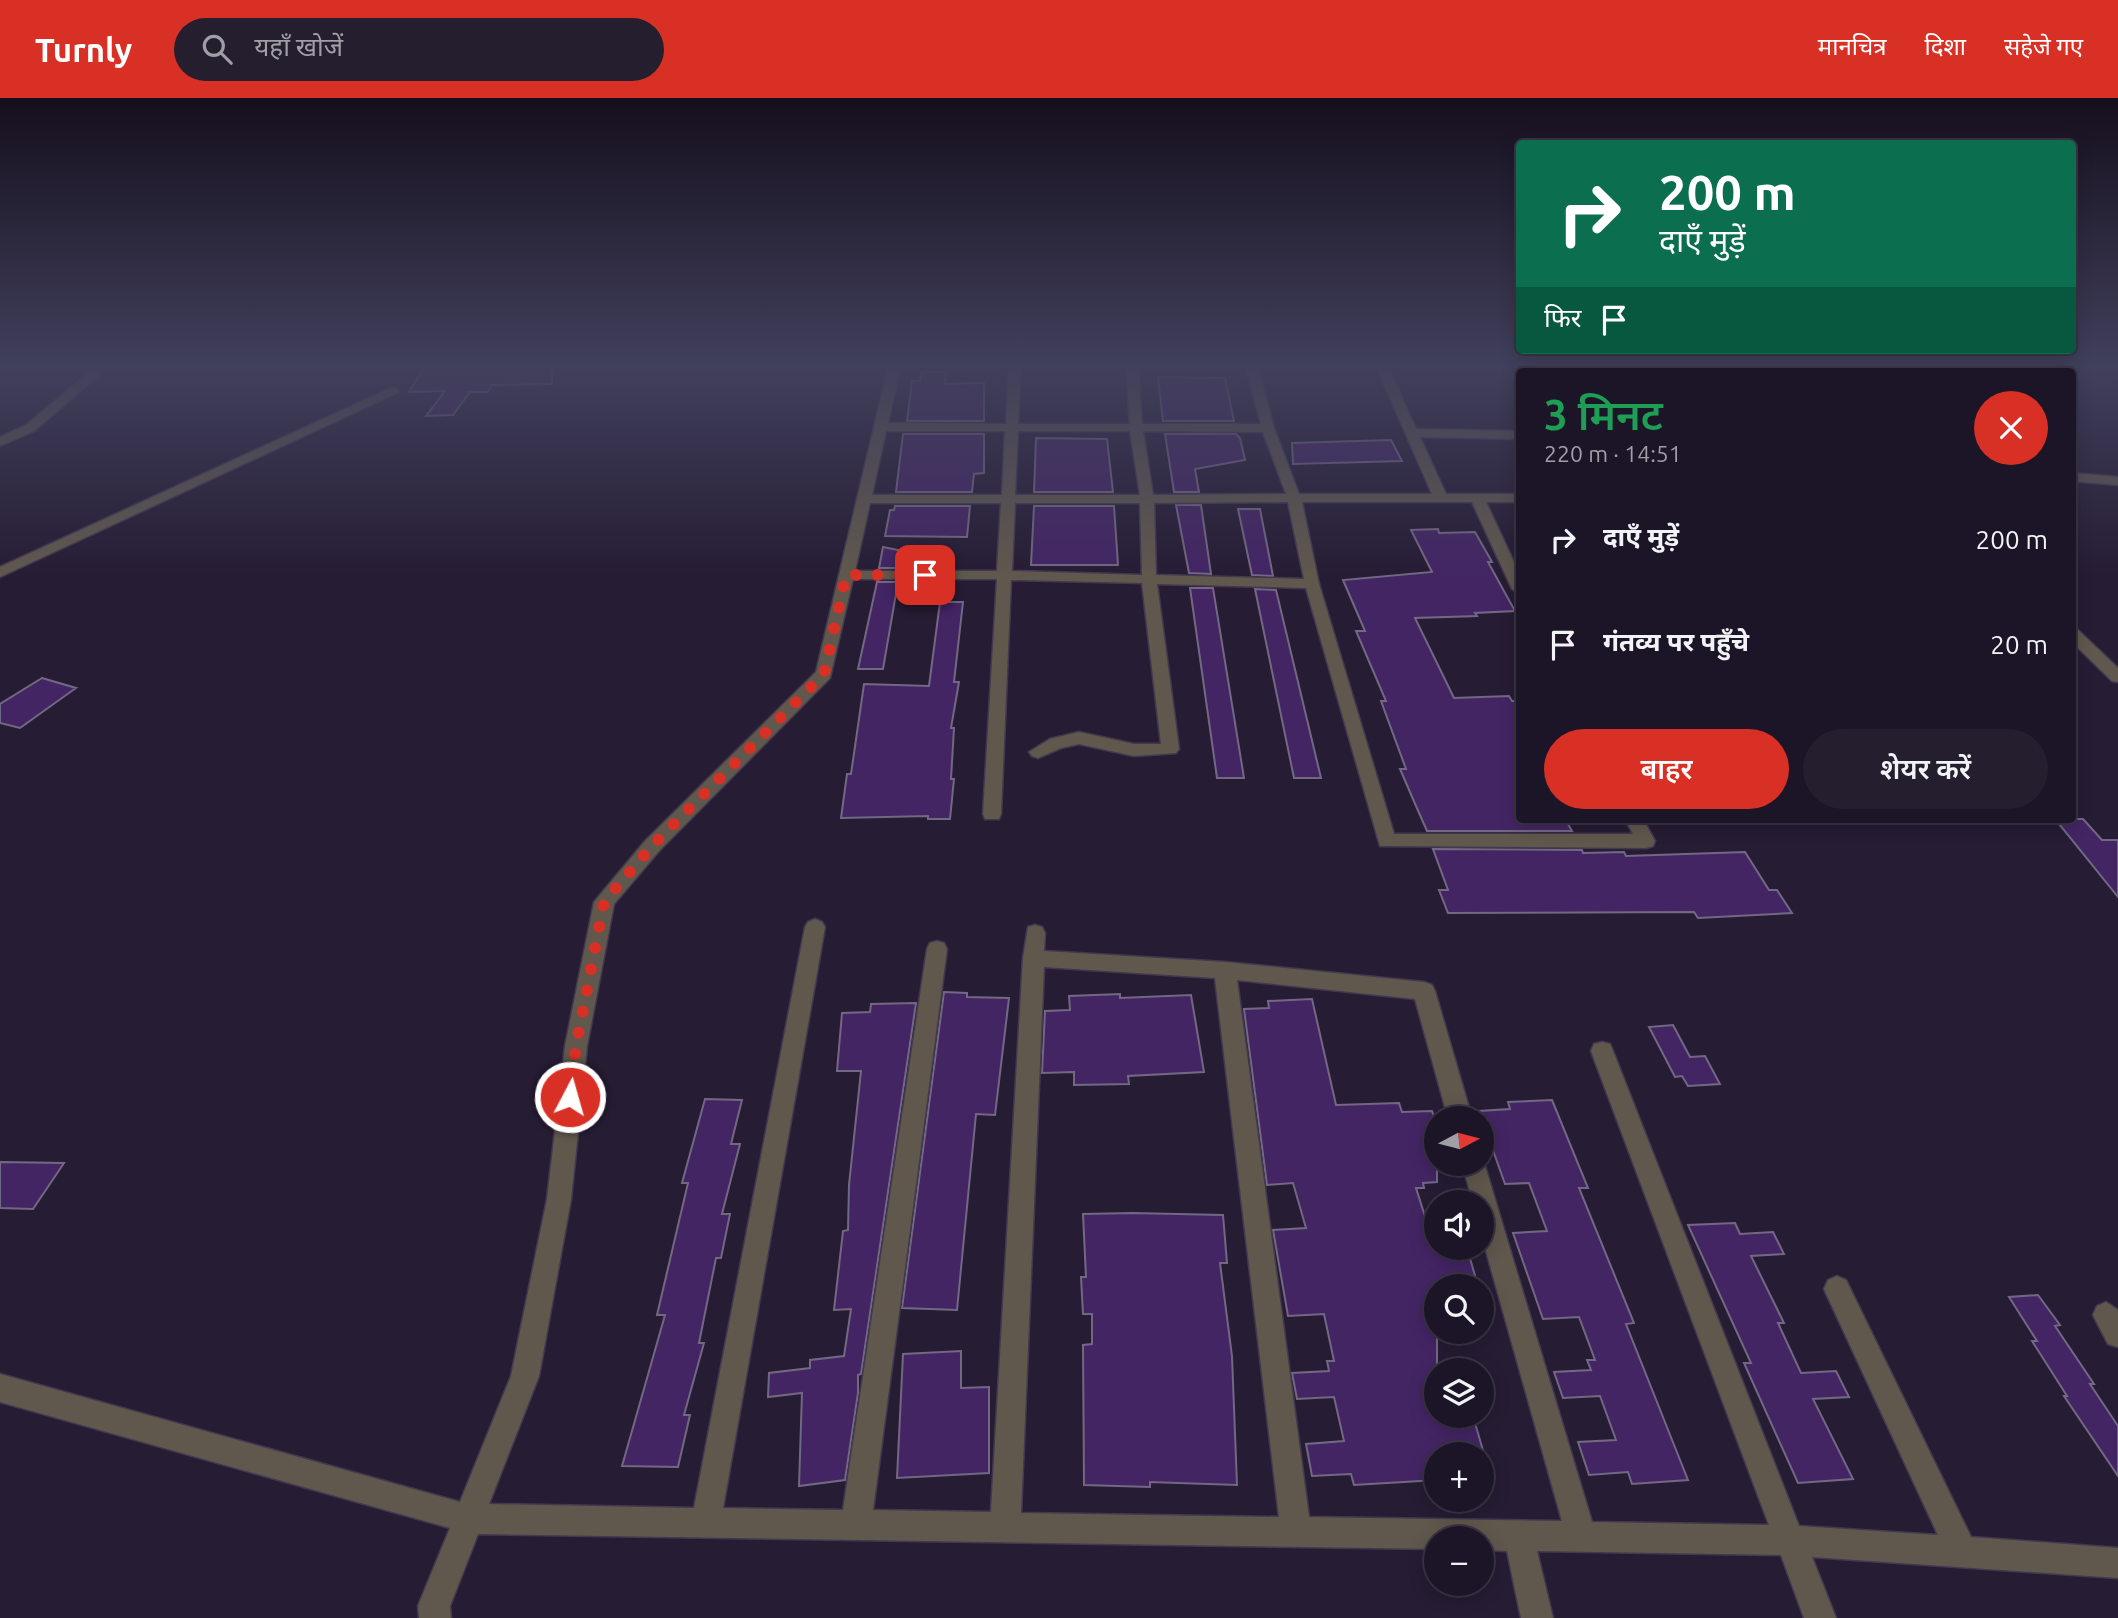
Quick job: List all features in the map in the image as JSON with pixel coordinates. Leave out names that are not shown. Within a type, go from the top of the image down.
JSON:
[{"type":"street","points":[[0,573],[298,435]]},
{"type":"street","points":[[435,1618],[434,1606],[525,1376],[559,1199],[576,1046],[604,902],[652,846],[824,674],[879,435]]},
{"type":"street","points":[[992,814],[1012,435]]},
{"type":"street","points":[[1038,752],[1056,743],[1079,738],[1134,750],[1170,749],[1149,579],[1147,497],[1137,435]]},
{"type":"street","points":[[1271,435],[1294,498],[1312,584],[1387,841],[1646,841],[1636,823]]},
{"type":"street","points":[[1412,435],[1441,499]]},
{"type":"street","points":[[2076,477],[2118,481]]},
{"type":"street","points":[[1477,498],[1516,582]]},
{"type":"street","points":[[864,499],[1516,498]]},
{"type":"street","points":[[846,575],[1004,575],[1312,584]]},
{"type":"street","points":[[2076,637],[2118,677]]},
{"type":"street","points":[[706,1522],[816,927]]},
{"type":"street","points":[[1004,1527],[1034,946],[1424,991],[1457,1106]]},
{"type":"street","points":[[856,1525],[937,949]]},
{"type":"street","points":[[1225,970],[1296,1532]]},
{"type":"street","points":[[1602,1051],[1820,1618]]},
{"type":"street","points":[[1477,1176],[1581,1537]]},
{"type":"street","points":[[1837,1289],[1962,1552]]},
{"type":"street","points":[[0,1388],[469,1519],[1791,1541],[2118,1563]]},
{"type":"street","points":[[1519,1535],[1537,1618]]},
{"type":"building","points":[[903,435],[984,435],[984,473],[974,474],[972,492],[896,492]]},
{"type":"building","points":[[1165,435],[1237,435],[1240,438],[1245,460],[1195,469],[1199,492],[1174,492]]},
{"type":"building","points":[[1036,438],[1107,439],[1113,492],[1034,492]]},
{"type":"building","points":[[1391,440],[1402,461],[1293,464],[1292,443]]},
{"type":"building","points":[[1176,505],[1201,505],[1211,574],[1189,573]]},
{"type":"building","points":[[895,506],[970,506],[967,537],[885,536],[890,510],[894,510]]},
{"type":"building","points":[[1034,506],[1114,506],[1118,565],[1031,565]]},
{"type":"building","points":[[1238,509],[1260,509],[1273,576],[1252,575]]},
{"type":"building","points":[[1438,529],[1439,533],[1475,532],[1492,562],[1488,562],[1515,611],[1475,613],[1477,616],[1415,618],[1454,698],[1509,696],[1512,701],[1516,701],[1516,823],[1567,823],[1572,831],[1427,831],[1400,769],[1406,769],[1381,701],[1386,701],[1356,631],[1365,631],[1343,580],[1432,572],[1411,530]]},
{"type":"building","points":[[883,547],[903,551],[900,568],[879,568]]},
{"type":"building","points":[[877,582],[898,582],[883,669],[858,669]]},
{"type":"building","points":[[1190,588],[1213,588],[1244,778],[1217,778]]},
{"type":"building","points":[[1255,589],[1276,590],[1321,778],[1294,778]]},
{"type":"building","points":[[940,602],[963,602],[954,682],[959,682],[951,728],[954,728],[951,779],[954,779],[950,819],[928,819],[928,816],[841,818],[847,774],[851,774],[864,684],[929,686]]},
{"type":"building","points":[[42,678],[76,688],[20,728],[0,723],[0,704]]},
{"type":"building","points":[[2076,819],[2083,819],[2102,840],[2118,840],[2118,897],[2058,823],[2076,823]]},
{"type":"building","points":[[1433,849],[1582,850],[1583,853],[1624,852],[1626,856],[1745,852],[1769,890],[1777,890],[1792,913],[1698,918],[1694,912],[1448,913],[1439,890],[1448,890]]},
{"type":"building","points":[[944,992],[967,993],[967,997],[1009,998],[995,1115],[976,1114],[957,1310],[902,1308]]},
{"type":"building","points":[[1120,994],[1120,998],[1191,995],[1204,1072],[1128,1076],[1129,1084],[1074,1085],[1074,1072],[1042,1073],[1045,1011],[1070,1010],[1069,996]]},
{"type":"building","points":[[1312,999],[1336,1105],[1399,1103],[1402,1112],[1424,1111],[1424,1176],[1437,1176],[1437,1182],[1423,1183],[1424,1188],[1416,1188],[1424,1213],[1424,1260],[1470,1260],[1475,1274],[1424,1274],[1424,1344],[1437,1344],[1437,1358],[1424,1358],[1424,1428],[1476,1428],[1481,1442],[1424,1442],[1424,1481],[1354,1485],[1351,1474],[1312,1476],[1306,1444],[1344,1441],[1334,1397],[1297,1399],[1292,1373],[1329,1371],[1327,1361],[1334,1361],[1324,1314],[1288,1316],[1273,1230],[1306,1228],[1293,1183],[1267,1185],[1244,1009],[1269,1008],[1268,1001]]},
{"type":"building","points":[[916,1003],[861,1374],[858,1375],[858,1393],[845,1480],[799,1486],[802,1393],[768,1397],[769,1373],[810,1368],[810,1360],[844,1356],[851,1309],[834,1310],[843,1231],[848,1230],[849,1185],[861,1071],[837,1071],[842,1013],[870,1012],[871,1004]]},
{"type":"building","points":[[1673,1025],[1690,1057],[1705,1056],[1720,1084],[1688,1086],[1682,1076],[1675,1077],[1649,1027]]},
{"type":"building","points":[[705,1099],[742,1100],[731,1144],[740,1144],[722,1214],[730,1214],[721,1258],[716,1258],[699,1343],[704,1343],[684,1415],[690,1415],[678,1467],[622,1466],[665,1315],[657,1315],[688,1183],[682,1183]]},
{"type":"building","points":[[1552,1100],[1588,1188],[1579,1188],[1634,1323],[1626,1324],[1688,1480],[1632,1484],[1628,1472],[1589,1475],[1578,1442],[1616,1440],[1600,1396],[1563,1398],[1554,1372],[1591,1370],[1587,1360],[1595,1360],[1579,1317],[1543,1319],[1513,1233],[1547,1231],[1529,1183],[1505,1184],[1494,1153],[1494,1110],[1510,1109],[1508,1102]]},
{"type":"building","points":[[0,1162],[64,1163],[33,1209],[0,1208]]},
{"type":"building","points":[[1083,1214],[1223,1215],[1227,1263],[1220,1263],[1232,1356],[1237,1485],[1150,1482],[1150,1487],[1084,1485],[1083,1345],[1092,1344],[1092,1314],[1083,1314],[1081,1277],[1086,1277]]},
{"type":"building","points":[[1735,1223],[1740,1234],[1773,1232],[1784,1254],[1751,1256],[1784,1323],[1778,1323],[1801,1373],[1836,1371],[1849,1397],[1813,1399],[1853,1479],[1798,1483],[1744,1363],[1751,1363],[1688,1225]]},
{"type":"building","points":[[2038,1295],[2060,1325],[2055,1326],[2118,1426],[2118,1476],[2064,1396],[2067,1396],[2032,1341],[2037,1341],[2009,1297]]},
{"type":"building","points":[[961,1351],[961,1388],[989,1387],[989,1473],[897,1478],[903,1354]]},
{"type":"route","points":[[570,1097],[576,1046],[604,902],[702,793],[824,674],[846,575],[925,575]]}]
